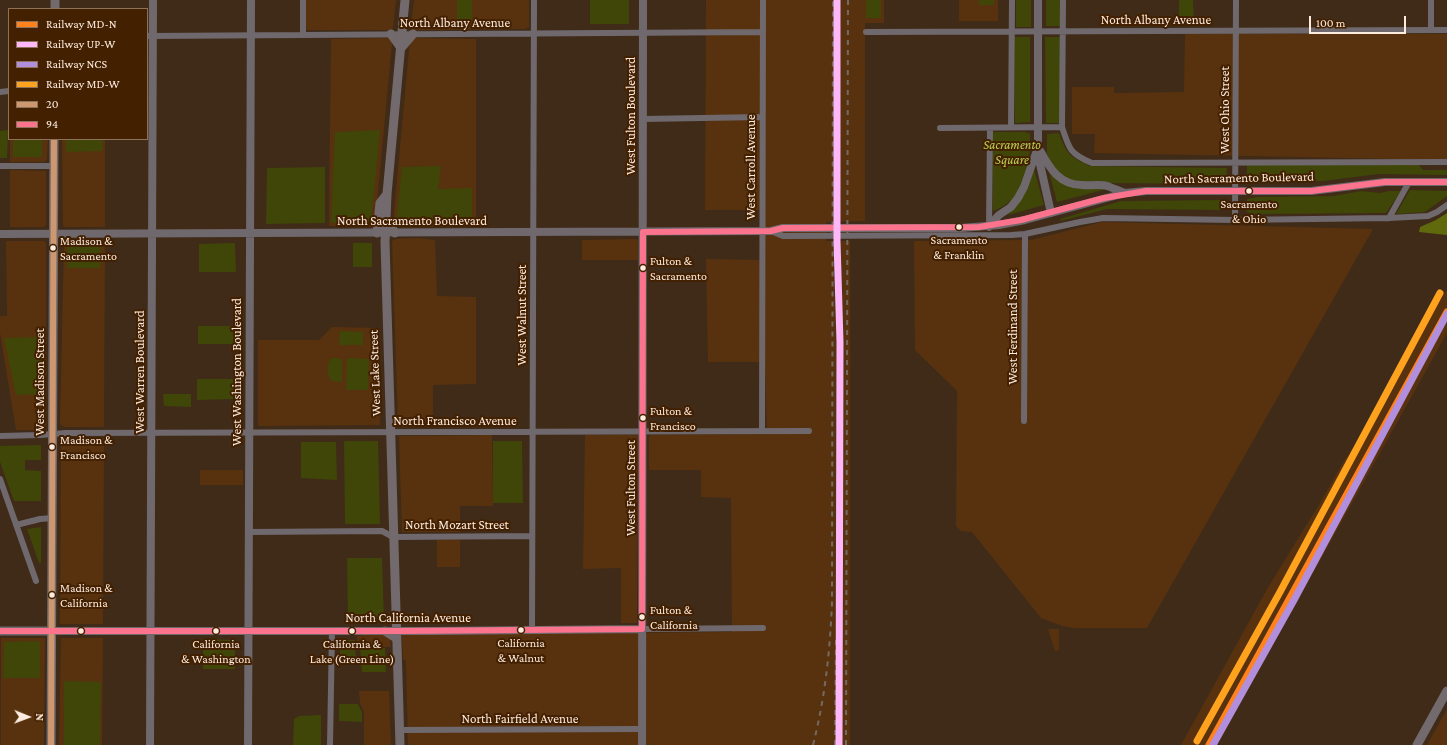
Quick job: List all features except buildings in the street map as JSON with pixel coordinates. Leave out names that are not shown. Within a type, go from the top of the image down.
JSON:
[{"type":"main road","name":"West Lake Street","points":[[400,745],[397,650],[394,632],[393,537],[384,233],[405,0]]},
{"type":"main road","points":[[391,34],[401,48],[413,34]]},
{"type":"main road","name":"West Madison Street","points":[[51,745],[54,140]]},
{"type":"main road","points":[[384,233],[380,203],[387,194]]},
{"type":"main road","points":[[0,631],[52,631]]},
{"type":"main road","points":[[1417,745],[1447,691]]},
{"type":"street","name":"West Warren Boulevard","points":[[150,745],[152,233],[150,36],[153,0]]},
{"type":"street","name":"West Washington Boulevard","points":[[248,745],[250,0]]},
{"type":"street","points":[[303,0],[303,35]]},
{"type":"street","name":"West Walnut Street","points":[[532,630],[534,0]]},
{"type":"street","name":"West Fulton Boulevard","points":[[643,0],[643,232]]},
{"type":"street","name":"West Carroll Avenue","points":[[762,0],[762,117],[767,231],[762,431]]},
{"type":"street","points":[[1011,127],[1012,0]]},
{"type":"street","points":[[1038,0],[1038,147],[1040,164],[1051,213]]},
{"type":"street","name":"North Sacramento Boulevard","points":[[1063,0],[1062,127],[1067,144],[1072,152],[1080,158],[1092,163],[1447,162]]},
{"type":"street","name":"West Ohio Street","points":[[1236,0],[1236,220]]},
{"type":"street","points":[[1431,30],[1432,0]]},
{"type":"street","name":"North Albany Avenue","points":[[866,32],[1447,30]]},
{"type":"street","name":"North Albany Avenue","points":[[150,36],[762,32]]},
{"type":"street","points":[[643,119],[762,117]]},
{"type":"street","points":[[940,128],[1062,127]]},
{"type":"street","points":[[989,235],[990,128]]},
{"type":"street","points":[[1038,147],[1050,169],[1065,182],[1080,185],[1107,186],[1125,193]]},
{"type":"street","points":[[989,226],[1018,198],[1024,187],[1038,147]]},
{"type":"street","points":[[0,166],[54,166]]},
{"type":"street","name":"North Sacramento Boulevard","points":[[0,234],[643,232],[767,231],[783,228],[961,228],[989,226],[1025,220],[1125,193],[1146,191],[1310,191],[1385,182],[1447,182]]},
{"type":"street","points":[[1389,218],[1409,182]]},
{"type":"street","name":"North Sacramento Boulevard","points":[[767,231],[783,236],[1024,234],[1103,218],[1236,220],[1389,218],[1428,216],[1447,205]]},
{"type":"street","name":"West Fulton Street","points":[[642,745],[643,232]]},
{"type":"street","name":"West Ferdinand Street","points":[[1024,234],[1024,421]]},
{"type":"street","name":"North Francisco Avenue","points":[[0,436],[249,432],[809,430]]},
{"type":"street","points":[[0,479],[36,581]]},
{"type":"street","points":[[16,525],[40,518],[53,518]]},
{"type":"street","name":"North Mozart Street","points":[[392,526],[384,531],[393,537],[532,536]]},
{"type":"street","points":[[249,532],[384,531]]},
{"type":"street","name":"North California Avenue","points":[[52,631],[332,630],[394,632],[763,628]]},
{"type":"street","points":[[330,745],[332,630]]},
{"type":"street","name":"North Fairfield Avenue","points":[[399,730],[642,729]]},
{"type":"shaded area","points":[[306,0],[396,0],[393,28],[392,30],[307,30]]},
{"type":"shaded area","points":[[414,0],[529,0],[529,27],[525,29],[413,30],[411,25]]},
{"type":"shaded area","points":[[706,0],[884,0],[884,23],[865,23],[865,221],[826,222],[826,241],[850,241],[850,745],[408,745],[406,661],[403,659],[403,635],[732,632],[731,498],[701,497],[701,470],[649,470],[649,437],[651,435],[767,434],[765,362],[708,362],[706,259],[764,260],[764,210],[705,210]]},
{"type":"shaded area","points":[[959,0],[998,0],[998,21],[959,21]]},
{"type":"shaded area","points":[[1185,34],[1447,34],[1447,160],[1094,153],[1095,134],[1072,134],[1072,87],[1114,87],[1114,93],[1184,92]]},
{"type":"shaded area","points":[[391,38],[392,43],[375,224],[373,227],[329,226],[331,39]]},
{"type":"shaded area","points":[[410,39],[476,39],[476,225],[396,227],[393,224]]},
{"type":"shaded area","points":[[10,140],[48,140],[47,160],[44,162],[10,162]]},
{"type":"shaded area","points":[[62,140],[105,140],[105,227],[65,227],[63,225]]},
{"type":"shaded area","points":[[10,170],[46,171],[46,225],[44,227],[10,227]]},
{"type":"shaded area","points":[[1102,222],[1373,229],[1147,628],[1074,628],[1062,626],[1041,618],[972,532],[961,531],[956,526],[957,391],[915,350],[914,241],[1031,240]]},
{"type":"shaded area","points":[[418,238],[435,240],[437,296],[476,297],[476,384],[433,385],[433,427],[402,427],[398,426],[392,241],[396,239]]},
{"type":"shaded area","points":[[105,240],[104,427],[64,427],[60,424],[64,242]]},
{"type":"shaded area","points":[[582,240],[638,240],[638,260],[582,260]]},
{"type":"shaded area","points":[[6,241],[44,241],[46,243],[46,428],[44,430],[16,430],[0,333],[0,316],[7,316]]},
{"type":"shaded area","points":[[1447,289],[1447,333],[1217,745],[1181,745],[1267,589],[1320,503],[1342,464],[1363,433]]},
{"type":"shaded area","points":[[332,327],[377,328],[380,425],[258,426],[258,340],[319,340]]},
{"type":"shaded area","points":[[492,435],[493,506],[460,506],[460,532],[402,532],[399,436]]},
{"type":"shaded area","points":[[585,435],[638,436],[636,623],[621,623],[621,568],[583,569]]},
{"type":"shaded area","points":[[61,438],[104,438],[103,624],[60,624]]},
{"type":"shaded area","points":[[200,470],[243,470],[243,485],[200,485]]},
{"type":"shaded area","points":[[437,540],[460,540],[460,567],[437,567]]},
{"type":"shaded area","points":[[1048,629],[1059,629],[1059,650],[1055,651]]},
{"type":"shaded area","points":[[389,635],[391,647],[357,647],[357,636]]},
{"type":"shaded area","points":[[1,638],[45,638],[44,745],[1,745]]},
{"type":"shaded area","points":[[61,638],[103,638],[102,745],[59,745]]},
{"type":"shaded area","points":[[359,691],[389,691],[391,745],[364,745],[364,712],[360,703]]},
{"type":"shaded area","points":[[1447,709],[1447,745],[1427,745]]},
{"type":"green space","points":[[457,0],[472,0],[472,20],[457,20]]},
{"type":"green space","points":[[590,0],[629,0],[629,24],[590,24]]},
{"type":"green space","points":[[866,0],[881,0],[881,18],[866,18]]},
{"type":"green space","points":[[979,0],[994,0],[994,5],[979,5]]},
{"type":"green space","points":[[1016,0],[1031,0],[1031,27],[1016,27]]},
{"type":"green space","points":[[1046,0],[1060,0],[1060,26],[1046,26]]},
{"type":"green space","points":[[1179,0],[1193,0],[1194,22],[1179,22]]},
{"type":"green space","points":[[1014,37],[1030,37],[1030,122],[1015,123]]},
{"type":"green space","points":[[1045,37],[1060,37],[1060,123],[1046,123]]},
{"type":"green space","points":[[8,130],[7,158],[0,158],[0,131]]},
{"type":"green space","points":[[380,130],[371,222],[331,223],[335,132]]},
{"type":"green space","name":"Sacramento Square","points":[[993,132],[1025,132],[1030,134],[1030,146],[1027,169],[1020,190],[1004,206],[993,211]]},
{"type":"green space","name":"Sacramento Square","points":[[1059,133],[1064,146],[1070,154],[1077,160],[1090,166],[1227,168],[1226,184],[1074,182],[1062,177],[1051,164],[1047,153],[1047,134]]},
{"type":"green space","points":[[13,140],[42,140],[42,157],[13,157]]},
{"type":"green space","points":[[66,140],[103,140],[102,151],[66,152]]},
{"type":"green space","points":[[1247,165],[1419,165],[1423,170],[1447,170],[1447,175],[1379,174],[1323,181],[1247,182]]},
{"type":"green space","points":[[441,166],[438,189],[472,188],[472,222],[396,223],[402,167]]},
{"type":"green space","points":[[325,167],[325,223],[266,224],[267,168]]},
{"type":"green space","name":"Sacramento Square","points":[[1034,169],[1044,205],[1008,215],[1016,206]]},
{"type":"green space","name":"Sacramento Square","points":[[1049,172],[1064,185],[1107,189],[1057,202]]},
{"type":"green space","points":[[1410,190],[1447,191],[1447,196],[1425,212],[1396,214]]},
{"type":"green space","points":[[1361,191],[1380,193],[1401,191],[1386,213],[1252,214],[1247,212],[1247,199],[1257,197],[1333,196]]},
{"type":"green space","points":[[1222,200],[1222,210],[1107,209],[1061,221],[1060,219],[1121,201]]},
{"type":"green space","points":[[1447,213],[1447,235],[1419,232],[1420,227]]},
{"type":"green space","points":[[235,243],[236,272],[199,272],[199,244]]},
{"type":"green space","points":[[353,243],[372,243],[372,267],[353,267]]},
{"type":"green space","points":[[67,244],[101,244],[100,268],[67,268]]},
{"type":"green space","points":[[198,326],[236,326],[236,344],[198,344]]},
{"type":"green space","points":[[340,331],[363,332],[363,345],[339,345]]},
{"type":"green space","points":[[41,337],[42,394],[16,395],[4,338]]},
{"type":"green space","points":[[331,358],[342,359],[342,382],[331,381],[330,379],[328,366]]},
{"type":"green space","points":[[347,358],[369,359],[368,390],[346,390]]},
{"type":"green space","points":[[197,379],[236,379],[235,399],[197,400]]},
{"type":"green space","points":[[163,394],[191,394],[191,407],[164,406]]},
{"type":"green space","points":[[344,441],[378,441],[380,524],[345,524]]},
{"type":"green space","points":[[493,441],[522,441],[523,503],[493,503]]},
{"type":"green space","points":[[301,442],[336,442],[337,480],[301,478]]},
{"type":"green space","points":[[41,445],[41,460],[25,460],[25,470],[41,471],[41,501],[14,501],[0,462],[0,446]]},
{"type":"green space","points":[[41,527],[41,563],[39,563],[27,529]]},
{"type":"green space","points":[[347,558],[382,558],[384,620],[348,620]]},
{"type":"green space","points":[[203,639],[235,640],[235,669],[203,669]]},
{"type":"green space","points":[[340,640],[355,640],[356,663],[340,663]]},
{"type":"green space","points":[[40,641],[40,678],[3,678],[4,642]]},
{"type":"green space","points":[[360,647],[385,648],[386,672],[362,672]]},
{"type":"green space","points":[[64,681],[101,682],[100,745],[64,745]]},
{"type":"green space","points":[[339,704],[358,704],[362,712],[362,722],[339,721]]},
{"type":"green space","points":[[321,715],[321,745],[293,745],[294,719],[299,716]]},
{"type":"railway","points":[[813,745],[821,710],[826,674],[832,603],[833,0]]},
{"type":"railway","points":[[846,745],[848,0]]},
{"type":"railway","points":[[835,745],[836,637]]},
{"type":"rail line","name":"UP-W","points":[[837,0],[837,241],[840,342],[839,745]]},
{"type":"rail line","name":"MD-W","points":[[1197,741],[1280,592],[1440,293]]},
{"type":"rail line","name":"MD-N","points":[[1209,745],[1447,312]]},
{"type":"rail line","name":"NCS","points":[[1213,745],[1294,600],[1447,314]]},
{"type":"transit line","name":"20","points":[[51,745],[54,140]]},
{"type":"transit line","name":"94","points":[[643,232],[771,231],[783,228],[979,227],[1021,220],[1104,198],[1146,191],[1311,191],[1385,182],[1447,182]]},
{"type":"transit line","name":"94","points":[[642,629],[643,232]]},
{"type":"transit line","name":"94","points":[[0,631],[401,631],[642,629]]},
{"type":"place","name":"Sacramento & Ohio","points":[[1249,191]]},
{"type":"place","name":"Sacramento & Franklin","points":[[959,227]]},
{"type":"place","name":"Madison & Sacramento","points":[[53,248]]},
{"type":"place","name":"Fulton & Sacramento","points":[[643,268]]},
{"type":"place","name":"Fulton & Francisco","points":[[643,418]]},
{"type":"place","name":"Madison & Francisco","points":[[52,447]]},
{"type":"place","name":"Madison & California","points":[[52,595]]},
{"type":"place","name":"Fulton & California","points":[[642,617]]},
{"type":"place","name":"California & Walnut","points":[[521,630]]},
{"type":"place","name":"California & Washington","points":[[216,631]]},
{"type":"place","name":"California & Lake (Green Line)","points":[[352,631]]}]
